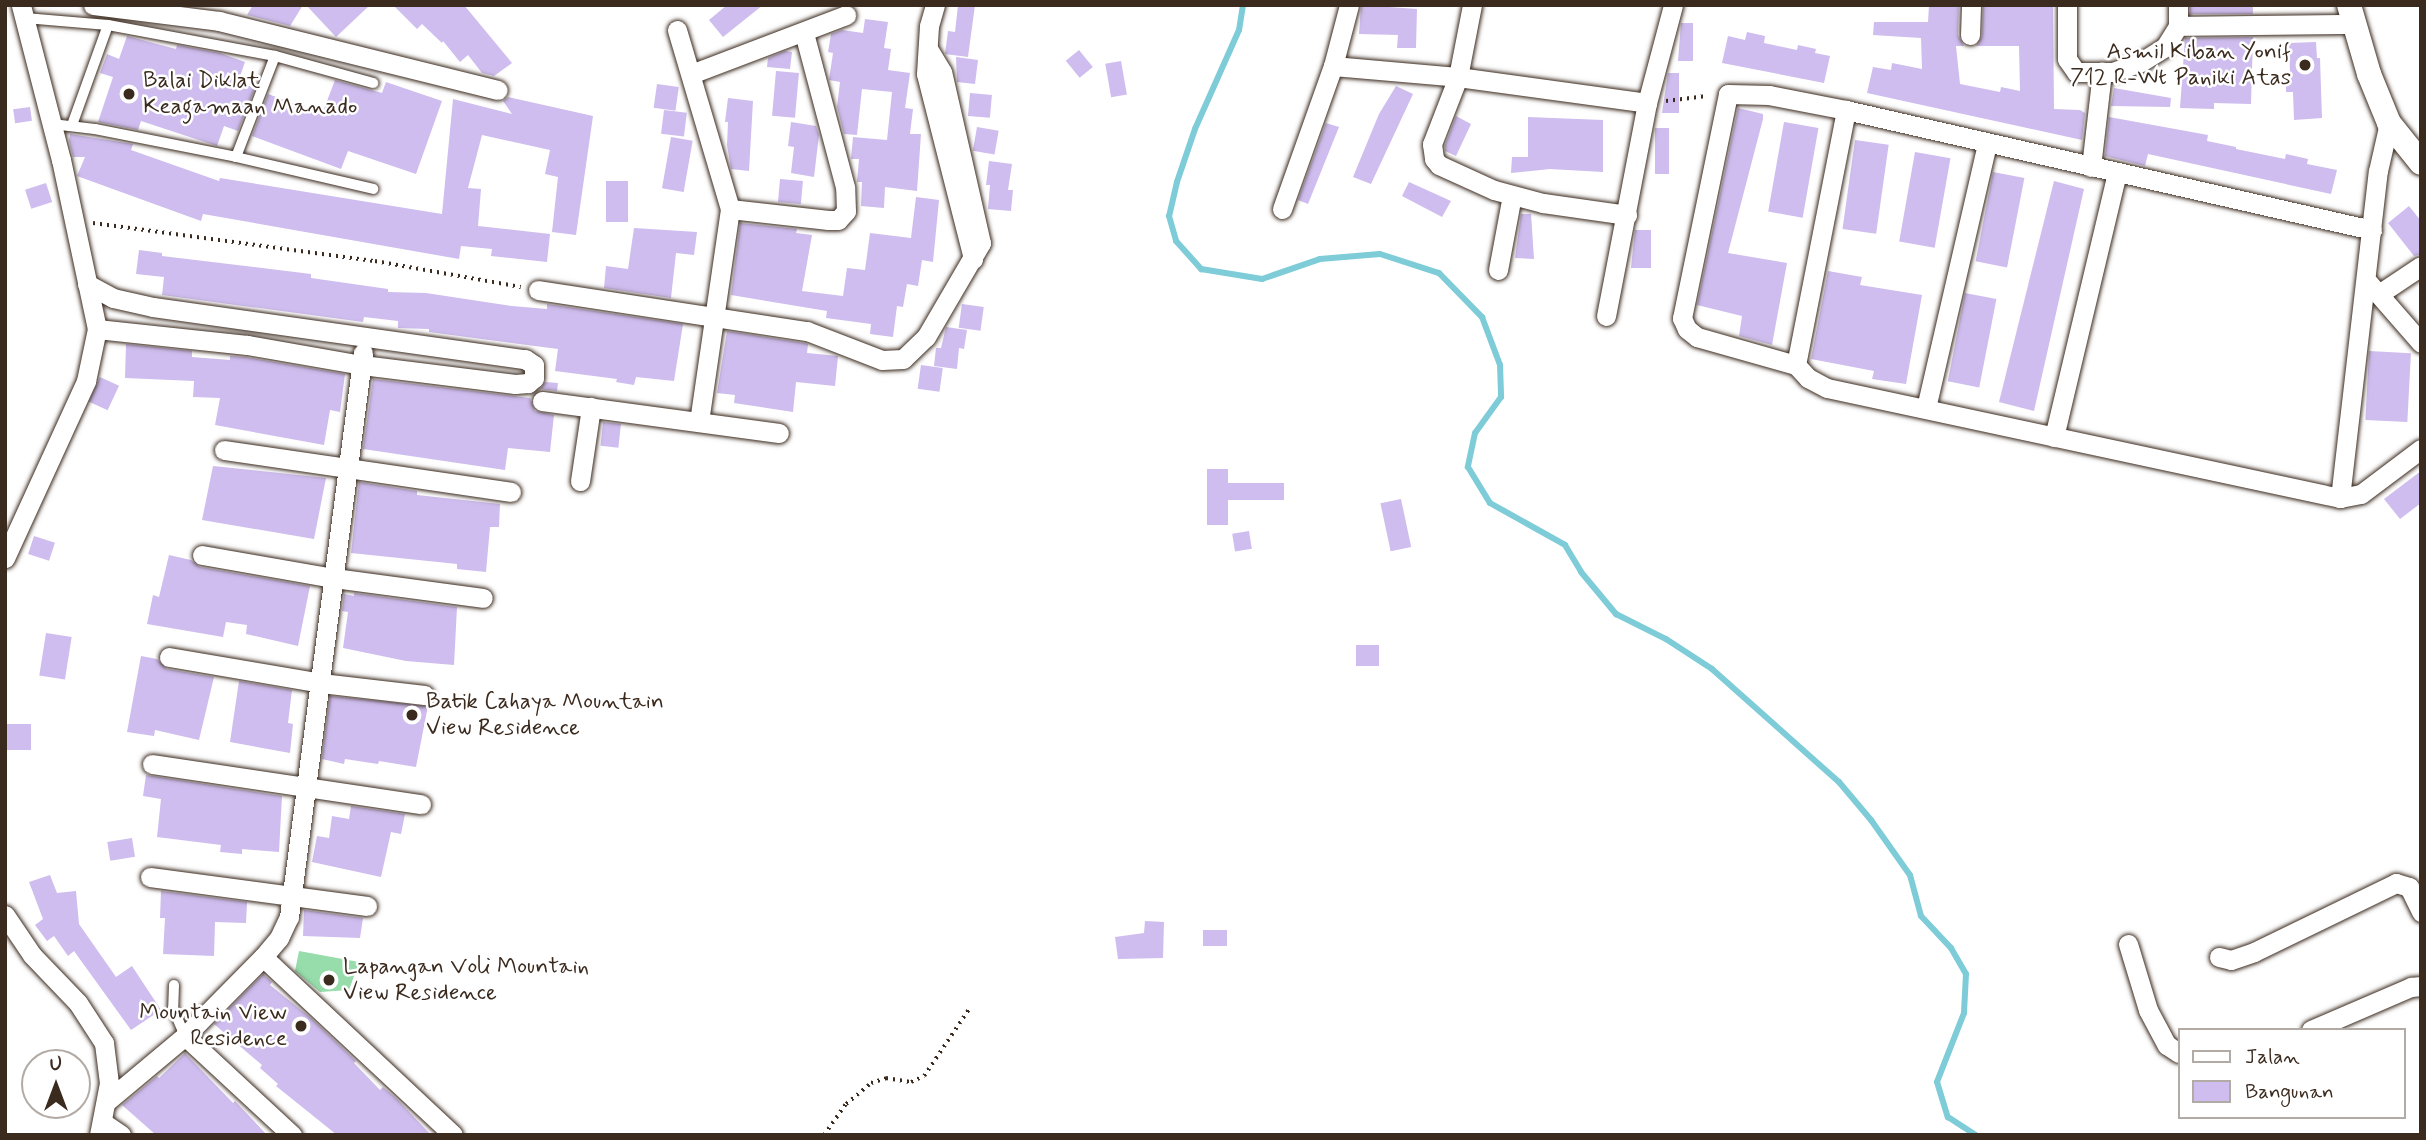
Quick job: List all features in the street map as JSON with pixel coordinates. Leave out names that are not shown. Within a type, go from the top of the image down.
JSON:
[{"type":"street","points":[[93,5],[219,21],[498,90]]},
{"type":"street","points":[[219,21],[235,5]]},
{"type":"street","points":[[538,290],[807,331],[882,360],[895,361],[912,353],[926,337],[980,248],[979,230],[942,72],[929,50],[929,26],[935,5]]},
{"type":"street","points":[[1282,209],[1333,66],[1349,5]]},
{"type":"street","points":[[1472,5],[1458,78],[1432,144],[1434,159],[1439,165],[1494,190],[1627,215]]},
{"type":"street","points":[[1606,316],[1647,103],[1674,5]]},
{"type":"street","points":[[1970,5],[1970,35]]},
{"type":"street","points":[[2067,5],[2067,59],[2076,72],[2128,68],[2165,47],[2178,26],[2178,5]]},
{"type":"street","points":[[5,558],[86,382],[97,329],[52,124],[23,11]]},
{"type":"street","points":[[2178,26],[2352,14],[2369,74],[2389,123],[2421,163]]},
{"type":"street","points":[[691,74],[846,15]]},
{"type":"street","points":[[677,30],[730,209],[699,421]]},
{"type":"street","points":[[730,209],[828,220],[838,220],[846,211],[845,187],[804,33]]},
{"type":"street","points":[[1333,66],[1458,78],[1647,103]]},
{"type":"street","points":[[2091,167],[2102,72]]},
{"type":"street","points":[[2372,230],[1846,110],[1769,95],[1728,94],[1682,318],[1687,329],[1697,337],[1796,365],[1808,378],[1827,388],[2340,498],[2361,494],[2421,449]]},
{"type":"street","points":[[1796,365],[1846,110]]},
{"type":"street","points":[[2340,498],[2373,288],[2372,230],[2378,171],[2389,123]]},
{"type":"street","points":[[1926,408],[1987,144]]},
{"type":"street","points":[[2054,437],[2117,173]]},
{"type":"street","points":[[1498,270],[1512,195]]},
{"type":"street","points":[[2373,288],[2421,266]]},
{"type":"street","points":[[87,284],[133,304],[525,359],[531,362],[535,371],[532,382],[515,384],[362,365],[247,345],[97,329]]},
{"type":"street","points":[[2373,288],[2421,343]]},
{"type":"street","points":[[106,1102],[185,1036],[263,957],[286,925],[307,789],[364,338]]},
{"type":"street","points":[[542,401],[779,433]]},
{"type":"street","points":[[580,481],[591,407]]},
{"type":"street","points":[[224,450],[512,492]]},
{"type":"street","points":[[202,555],[334,578],[484,598]]},
{"type":"street","points":[[169,657],[321,683],[424,695]]},
{"type":"street","points":[[152,764],[421,804]]},
{"type":"street","points":[[150,877],[367,906]]},
{"type":"street","points":[[2219,957],[2231,960],[2255,952],[2396,883],[2409,887],[2421,912]]},
{"type":"street","points":[[5,915],[19,940],[78,1003],[101,1036],[107,1056],[106,1102],[100,1128],[121,1135]]},
{"type":"street","points":[[2127,944],[2148,1010],[2167,1045],[2178,1052]]},
{"type":"street","points":[[263,957],[453,1135]]},
{"type":"street","points":[[2316,1028],[2411,987],[2421,986]]},
{"type":"street","points":[[185,1036],[292,1135]]},
{"type":"lane","points":[[23,11],[275,56],[373,83]]},
{"type":"lane","points":[[72,125],[108,25]]},
{"type":"lane","points":[[236,158],[275,56]]},
{"type":"lane","points":[[52,124],[72,125],[236,158],[373,189]]},
{"type":"lane","points":[[174,985],[173,1008],[185,1036]]},
{"type":"path","points":[[1647,103],[1728,94]]},
{"type":"path","points":[[73,220],[374,261],[538,290]]},
{"type":"path","points":[[824,1135],[846,1104],[871,1083],[886,1078],[911,1082],[924,1076],[969,1009]]},
{"type":"green space","name":"Lapangan Voli Mountain View Residence","points":[[299,951],[359,962],[349,990],[320,992],[295,971]]},
{"type":"building","points":[[253,5],[303,5],[290,26],[247,15]]},
{"type":"building","points":[[306,5],[370,5],[336,37]]},
{"type":"building","points":[[393,5],[464,5],[512,63],[494,76],[482,73],[468,55],[460,62],[443,41],[442,43],[422,24],[417,29]]},
{"type":"building","points":[[727,5],[763,5],[723,37],[709,20]]},
{"type":"building","points":[[958,5],[975,5],[968,57],[945,54],[948,31],[955,32]]},
{"type":"building","points":[[1361,5],[1417,9],[1416,48],[1397,48],[1398,35],[1359,34]]},
{"type":"building","points":[[1929,5],[1959,5],[1958,35],[1964,46],[1956,46],[1960,84],[2000,92],[2001,87],[2020,91],[2019,46],[1976,46],[1982,36],[1983,5],[2053,5],[2054,109],[2080,110],[2085,113],[2082,140],[1867,93],[1873,67],[1891,70],[1892,63],[1922,69],[1921,38],[1873,35],[1874,22],[1928,22]]},
{"type":"building","points":[[2190,5],[2253,5],[2253,14],[2190,14]]},
{"type":"building","points":[[865,19],[888,22],[884,48],[891,49],[888,70],[910,73],[905,108],[913,109],[910,134],[921,134],[917,191],[885,187],[884,208],[861,206],[862,182],[857,182],[859,159],[851,159],[853,137],[887,140],[892,92],[862,89],[857,135],[844,134],[837,107],[840,82],[829,80],[833,53],[828,52],[831,34],[842,30],[863,33]]},
{"type":"building","points":[[1681,23],[1693,23],[1693,61],[1678,61]]},
{"type":"building","points":[[1747,32],[1765,36],[1764,43],[1797,50],[1798,45],[1830,56],[1824,83],[1722,63],[1728,36],[1745,40]]},
{"type":"building","points":[[127,36],[176,49],[177,45],[220,53],[245,62],[238,82],[255,88],[238,131],[224,126],[217,146],[141,121],[138,130],[98,122],[113,77],[100,73],[107,54],[119,59]]},
{"type":"building","points":[[2253,37],[2251,104],[2214,103],[2214,109],[2180,108],[2185,38]]},
{"type":"building","points":[[2316,42],[2317,58],[2320,58],[2322,118],[2294,120],[2293,92],[2286,92],[2286,72],[2290,72],[2289,43]]},
{"type":"building","points":[[1079,50],[1093,67],[1080,78],[1066,61]]},
{"type":"building","points":[[785,51],[792,52],[790,69],[767,67],[768,58]]},
{"type":"building","points":[[956,57],[978,60],[975,84],[957,82]]},
{"type":"building","points":[[1121,61],[1127,94],[1111,97],[1105,64]]},
{"type":"building","points":[[776,71],[799,73],[795,118],[772,116]]},
{"type":"building","points":[[1668,73],[1679,73],[1679,113],[1662,113]]},
{"type":"building","points":[[335,80],[382,93],[386,82],[442,101],[416,174],[348,151],[341,169],[252,136],[268,94],[322,114]]},
{"type":"building","points":[[657,84],[679,87],[675,111],[654,108]]},
{"type":"building","points":[[1396,86],[1413,94],[1371,184],[1353,177],[1379,114]]},
{"type":"building","points":[[2114,88],[2171,98],[2170,107],[2111,106]]},
{"type":"building","points":[[970,93],[992,95],[990,118],[968,116]]},
{"type":"building","points":[[508,97],[593,116],[576,235],[552,232],[558,177],[545,174],[550,150],[482,135],[468,188],[481,189],[478,226],[550,234],[547,262],[491,256],[492,249],[461,246],[459,259],[203,214],[201,221],[77,176],[85,157],[73,157],[69,141],[70,134],[133,144],[131,150],[219,181],[220,178],[442,214],[453,99],[512,114],[503,101]]},
{"type":"building","points":[[728,98],[753,101],[749,171],[731,169],[727,145],[728,122],[725,122]]},
{"type":"building","points":[[30,107],[32,121],[15,123],[13,109]]},
{"type":"building","points":[[1738,108],[1763,114],[1763,119],[1728,253],[1787,263],[1772,345],[1739,336],[1742,316],[1697,305]]},
{"type":"building","points":[[664,110],[687,113],[684,137],[661,134]]},
{"type":"building","points":[[1456,116],[1471,124],[1456,156],[1445,151],[1445,145]]},
{"type":"building","points":[[1528,117],[1603,120],[1603,172],[1550,169],[1511,173],[1512,157],[1528,157]]},
{"type":"building","points":[[2109,117],[2208,135],[2207,141],[2236,149],[2285,159],[2286,154],[2308,159],[2307,164],[2337,170],[2331,194],[2148,154],[2145,166],[2105,156]]},
{"type":"building","points":[[791,122],[816,126],[819,135],[814,177],[791,173],[794,147],[788,146]]},
{"type":"building","points":[[1784,122],[1818,128],[1803,218],[1768,212]]},
{"type":"building","points":[[1326,123],[1339,127],[1308,204],[1298,200]]},
{"type":"building","points":[[977,127],[999,131],[994,154],[973,151]]},
{"type":"building","points":[[1655,128],[1669,128],[1669,174],[1655,174]]},
{"type":"building","points":[[671,137],[693,141],[684,192],[662,188]]},
{"type":"building","points":[[1855,140],[1889,145],[1876,234],[1842,229]]},
{"type":"building","points":[[1915,152],[1950,158],[1935,248],[1899,242]]},
{"type":"building","points":[[989,161],[1012,164],[1008,190],[1013,190],[1011,211],[988,209],[990,185],[986,185]]},
{"type":"building","points":[[1993,172],[2024,178],[2007,267],[1976,261]]},
{"type":"building","points":[[780,179],[803,181],[801,204],[778,202]]},
{"type":"building","points":[[606,181],[628,181],[628,222],[606,222]]},
{"type":"building","points":[[2054,181],[2084,189],[2034,411],[1999,402]]},
{"type":"building","points":[[1409,182],[1451,201],[1442,217],[1402,196]]},
{"type":"building","points":[[46,183],[52,202],[31,209],[25,190]]},
{"type":"building","points":[[916,197],[939,200],[933,262],[922,260],[918,286],[907,284],[903,307],[897,306],[893,337],[870,334],[871,324],[826,318],[827,311],[731,295],[740,223],[797,229],[796,233],[812,235],[802,291],[843,296],[847,268],[865,270],[870,233],[911,238]]},
{"type":"building","points":[[2409,206],[2421,221],[2421,254],[2414,256],[2388,223]]},
{"type":"building","points":[[1521,214],[1531,214],[1534,259],[1515,258]]},
{"type":"building","points":[[634,228],[697,232],[694,255],[676,253],[671,298],[604,288],[606,266],[628,269]]},
{"type":"building","points":[[1635,230],[1651,230],[1651,268],[1631,268]]},
{"type":"building","points":[[139,250],[162,253],[162,256],[311,274],[311,278],[388,289],[388,292],[426,293],[547,309],[547,304],[683,324],[674,381],[636,377],[634,385],[616,382],[617,379],[555,371],[558,349],[429,332],[429,329],[398,328],[398,321],[364,317],[363,322],[162,295],[164,277],[136,274]]},
{"type":"building","points":[[1828,271],[1862,277],[1860,285],[1922,295],[1906,384],[1872,379],[1874,371],[1811,359]]},
{"type":"building","points":[[1965,293],[1996,299],[1979,387],[1948,381]]},
{"type":"building","points":[[962,304],[984,307],[980,331],[959,328]]},
{"type":"building","points":[[946,327],[967,330],[964,349],[959,348],[957,369],[934,366],[936,348],[941,348]]},
{"type":"building","points":[[727,331],[804,343],[808,344],[807,353],[838,356],[835,386],[796,382],[793,412],[734,403],[735,395],[717,393]]},
{"type":"building","points":[[126,344],[192,351],[192,357],[230,360],[230,356],[245,357],[345,374],[340,412],[330,410],[324,445],[215,425],[220,398],[193,397],[194,381],[125,378]]},
{"type":"building","points":[[2369,351],[2411,353],[2407,422],[2365,420]]},
{"type":"building","points":[[921,365],[943,368],[939,392],[918,389]]},
{"type":"building","points":[[100,377],[119,386],[108,410],[89,401]]},
{"type":"building","points":[[373,379],[530,398],[535,411],[554,415],[550,452],[508,448],[505,470],[363,449]]},
{"type":"building","points":[[545,382],[558,383],[557,391],[540,389]]},
{"type":"building","points":[[603,422],[621,424],[618,448],[600,446]]},
{"type":"building","points":[[213,466],[326,478],[314,539],[202,520]]},
{"type":"building","points":[[1207,469],[1228,469],[1228,483],[1284,483],[1284,500],[1228,500],[1228,525],[1207,525]]},
{"type":"building","points":[[2421,471],[2421,503],[2400,519],[2384,499]]},
{"type":"building","points":[[359,482],[417,491],[417,495],[500,504],[499,527],[490,527],[486,572],[457,569],[457,564],[351,553]]},
{"type":"building","points":[[1401,499],[1411,547],[1391,551],[1380,503]]},
{"type":"building","points":[[1249,531],[1252,549],[1235,551],[1232,534]]},
{"type":"building","points":[[34,536],[55,543],[49,561],[28,554]]},
{"type":"building","points":[[169,555],[191,560],[200,567],[310,586],[298,646],[246,634],[247,625],[226,622],[223,637],[147,624],[153,595],[159,597]]},
{"type":"building","points":[[354,593],[457,607],[454,665],[406,661],[343,648],[348,612],[342,611],[344,594],[354,596]]},
{"type":"building","points":[[46,633],[72,637],[65,680],[39,675]]},
{"type":"building","points":[[1356,645],[1379,645],[1379,666],[1356,666]]},
{"type":"building","points":[[141,656],[157,659],[167,669],[214,677],[199,740],[155,730],[154,736],[127,732]]},
{"type":"building","points":[[239,681],[292,690],[288,723],[293,724],[290,753],[230,742]]},
{"type":"building","points":[[330,696],[428,706],[416,767],[345,759],[344,764],[322,759]]},
{"type":"building","points":[[5,724],[31,724],[31,750],[5,750]]},
{"type":"building","points":[[146,775],[282,796],[279,852],[242,849],[242,854],[220,852],[221,845],[157,837],[161,799],[143,796]]},
{"type":"building","points":[[351,806],[405,814],[401,834],[391,832],[381,877],[312,862],[317,836],[329,838],[332,816],[349,819]]},
{"type":"building","points":[[132,838],[135,857],[110,861],[107,842]]},
{"type":"building","points":[[50,875],[57,893],[76,891],[79,924],[116,977],[132,966],[161,1010],[131,1030],[74,951],[68,956],[54,936],[47,941],[35,925],[43,919],[29,882]]},
{"type":"building","points":[[161,891],[247,902],[246,923],[215,922],[214,956],[163,954],[165,918],[160,918]]},
{"type":"building","points":[[304,910],[363,918],[360,938],[303,936]]},
{"type":"building","points":[[1145,921],[1164,922],[1163,958],[1118,959],[1115,937],[1144,933]]},
{"type":"building","points":[[1203,930],[1227,930],[1227,946],[1203,946]]},
{"type":"building","points":[[263,974],[272,982],[270,985],[311,1018],[356,1061],[354,1063],[380,1090],[383,1087],[397,1099],[431,1135],[337,1135],[276,1086],[278,1084],[260,1068],[262,1065],[214,1024]]},
{"type":"building","points":[[185,1053],[267,1135],[156,1135],[122,1105],[157,1076],[159,1078]]},
{"type":"waterway","points":[[1243,5],[1239,30],[1195,129],[1177,182],[1169,216],[1176,241],[1201,269],[1262,279],[1320,259],[1380,254],[1439,273],[1482,317],[1500,365],[1501,397],[1475,433],[1468,467],[1490,503],[1565,545],[1581,572],[1616,614],[1666,639],[1712,669],[1839,782],[1871,820],[1910,875],[1921,916],[1951,948],[1966,974],[1964,1013],[1937,1082],[1948,1117],[1976,1135]]},
{"type":"place","name":"Asmil Kiban Yonif 712 R-Wt Paniki Atas","points":[[2305,65]]},
{"type":"place","name":"Balai Diklat Keagamaan Manado","points":[[129,94]]},
{"type":"place","name":"Batik Cahaya Mountain View Residence","points":[[412,715]]},
{"type":"place","name":"Lapangan Voli Mountain View Residence","points":[[329,980]]},
{"type":"place","name":"Mountain View Residence","points":[[301,1026]]}]
